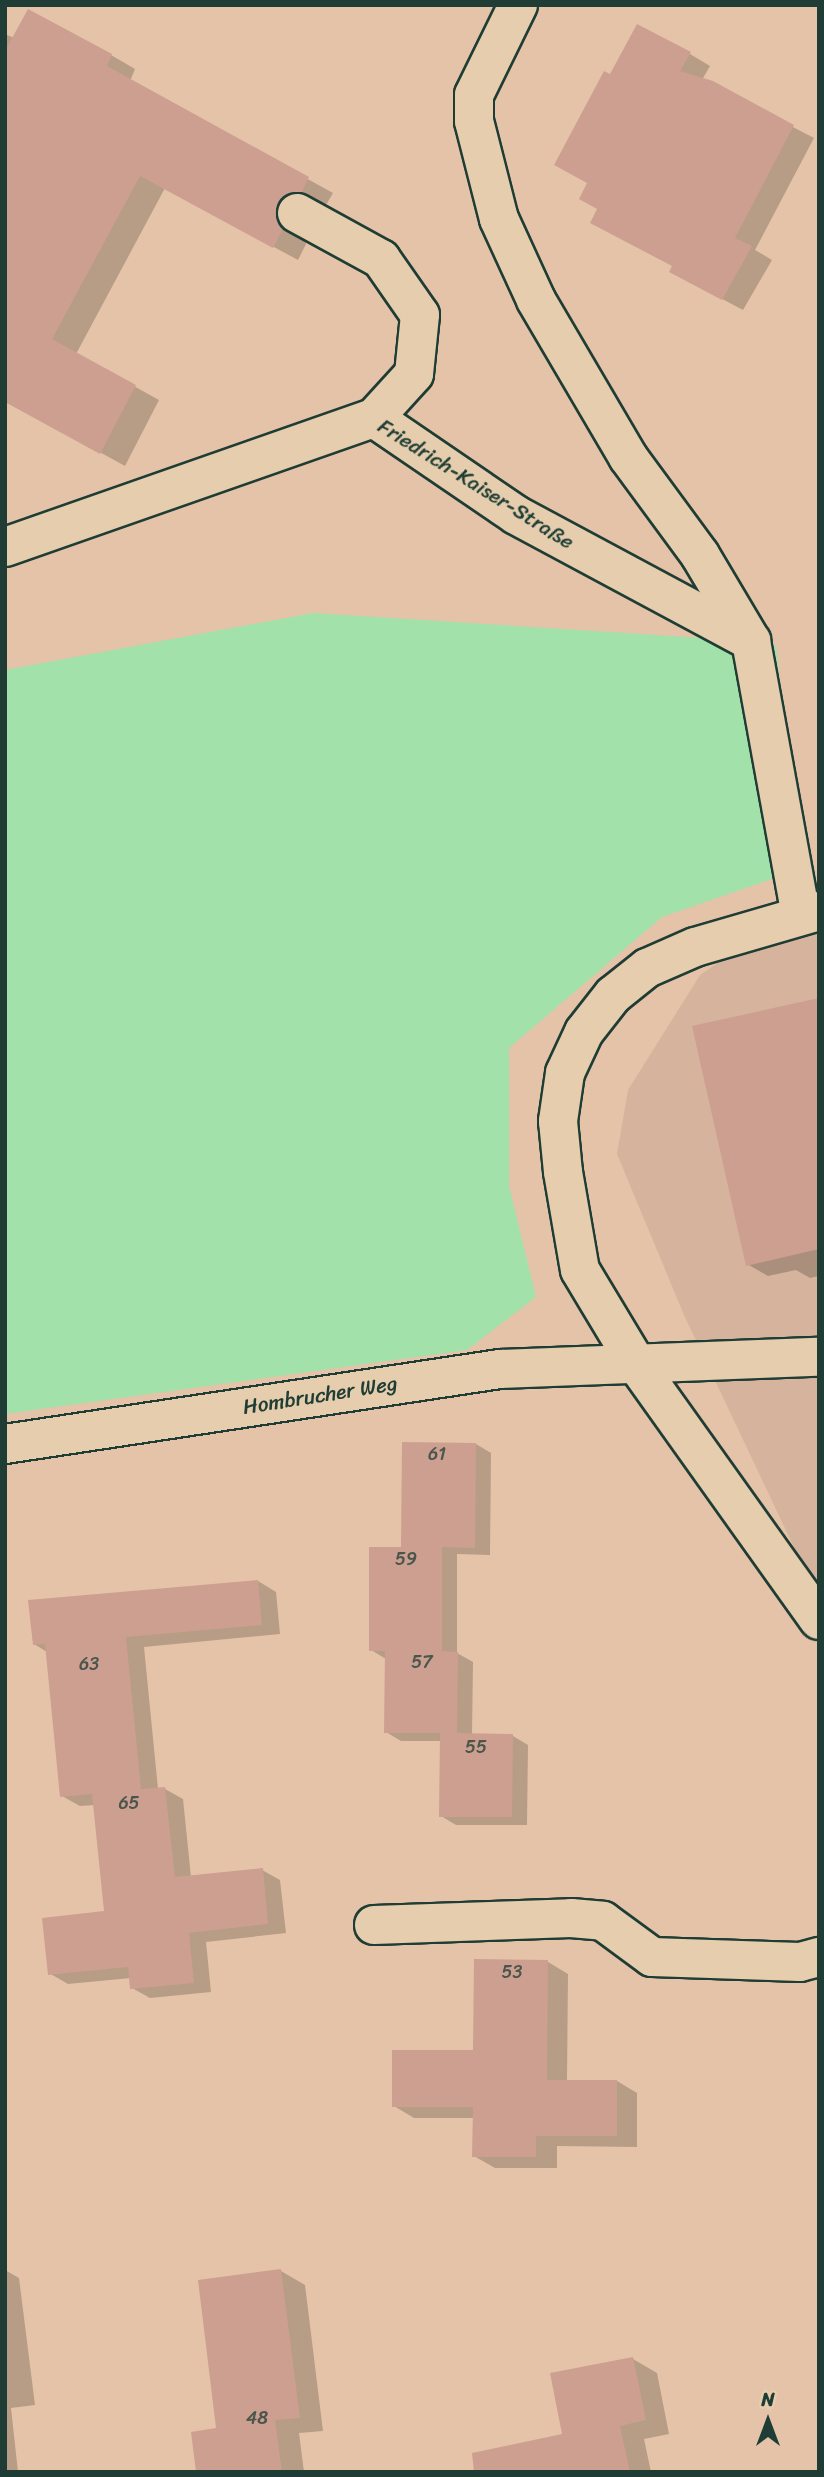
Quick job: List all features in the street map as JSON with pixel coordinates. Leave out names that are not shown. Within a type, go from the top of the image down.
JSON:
[{"type":"street","points":[[517,5],[474,95],[474,121],[499,219],[536,300],[628,457],[699,555],[751,641],[810,913],[695,947],[647,968],[613,995],[584,1032],[565,1073],[558,1121],[563,1172],[580,1270],[637,1365],[819,1620]]},
{"type":"street","points":[[297,213],[381,258],[420,315],[414,374],[374,418]]},
{"type":"street","name":"Friedrich-Kaiser-Straße","points":[[5,547],[374,418],[516,515],[751,641]]},
{"type":"street","name":"Hombrucher Weg","points":[[5,1444],[500,1369],[819,1357]]},
{"type":"street","points":[[374,1925],[571,1918],[603,1921],[652,1957],[800,1962],[819,1957]]},
{"type":"shaded area","points":[[819,893],[819,1600],[684,1315],[617,1154],[628,1090],[700,975]]},
{"type":"green space","points":[[313,613],[751,641],[776,646],[801,869],[662,917],[509,1048],[509,1186],[536,1297],[467,1350],[5,1414],[5,670]]},
{"type":"building","points":[[28,9],[112,54],[107,66],[309,177],[302,192],[286,194],[278,203],[275,214],[283,229],[273,248],[140,176],[52,339],[136,385],[100,454],[5,402],[5,51]]},
{"type":"building","points":[[637,24],[691,52],[680,71],[713,81],[794,125],[735,238],[752,246],[722,300],[669,272],[672,266],[590,223],[597,209],[579,199],[587,183],[554,165],[604,71],[610,74]]},
{"type":"building","points":[[819,998],[819,1249],[746,1266],[692,1026]]},
{"type":"building","points":[[402,1442],[476,1443],[475,1548],[442,1547],[442,1651],[458,1652],[457,1733],[513,1734],[512,1817],[439,1817],[440,1733],[384,1733],[385,1651],[369,1651],[369,1547],[401,1547]]},
{"type":"building","points":[[258,1580],[262,1625],[126,1637],[141,1789],[165,1787],[175,1877],[263,1868],[268,1924],[189,1933],[194,1983],[130,1989],[128,1967],[48,1975],[42,1918],[104,1911],[92,1794],[60,1797],[45,1644],[33,1645],[28,1600]]},
{"type":"building","points":[[474,1959],[548,1960],[547,2080],[617,2080],[617,2136],[536,2136],[536,2157],[472,2157],[473,2107],[392,2107],[392,2050],[473,2050]]},
{"type":"building","points":[[281,2269],[300,2418],[275,2420],[282,2472],[196,2472],[191,2432],[216,2428],[198,2280]]},
{"type":"building","points":[[633,2357],[646,2420],[620,2426],[630,2472],[474,2472],[472,2453],[562,2434],[550,2373]]}]
